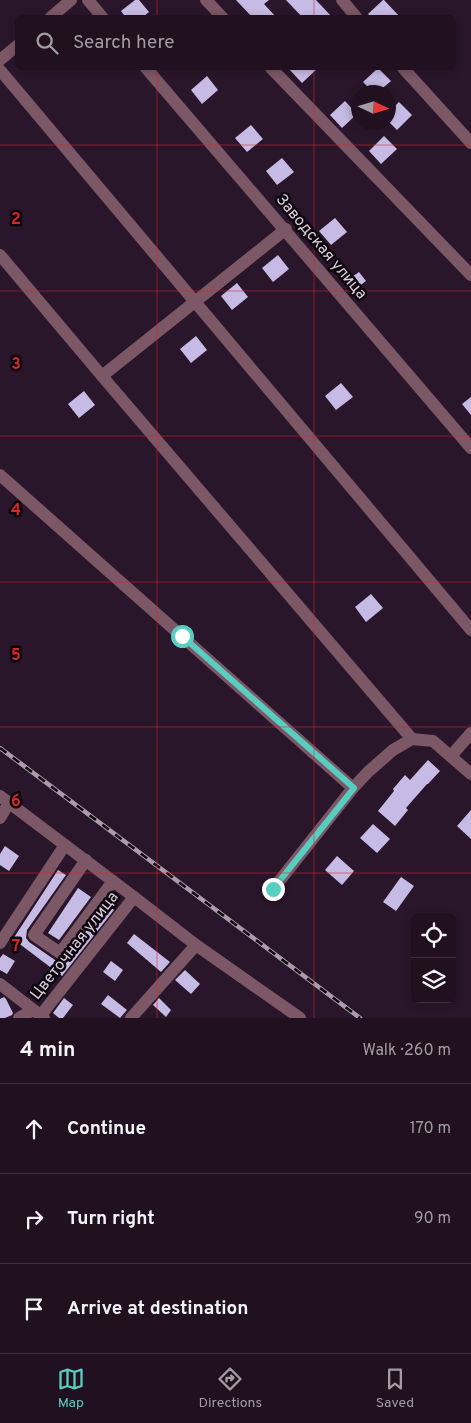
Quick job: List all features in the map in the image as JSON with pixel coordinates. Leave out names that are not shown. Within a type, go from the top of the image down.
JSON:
[{"type":"street","points":[[54,15],[71,0]]},
{"type":"street","points":[[88,0],[100,15]]},
{"type":"street","points":[[206,0],[219,15]]},
{"type":"street","points":[[342,0],[354,15]]},
{"type":"street","points":[[0,60],[15,48]]},
{"type":"street","points":[[0,70],[471,630]]},
{"type":"street","name":"Заводская улица","points":[[148,70],[286,229],[471,448]]},
{"type":"street","points":[[273,70],[471,275]]},
{"type":"street","points":[[405,70],[471,143]]},
{"type":"street","points":[[102,376],[286,229]]},
{"type":"street","points":[[0,255],[412,739]]},
{"type":"street","points":[[0,475],[354,788]]},
{"type":"street","points":[[451,756],[471,733]]},
{"type":"street","points":[[273,889],[354,788],[368,772],[393,750],[412,739],[433,741],[471,774]]},
{"type":"street","points":[[0,818],[5,799],[196,945],[298,1018]]},
{"type":"street","points":[[0,944],[66,845]]},
{"type":"street","points":[[86,860],[34,936],[60,953],[113,881]]},
{"type":"street","name":"Цветочная улица","points":[[19,1018],[39,1014],[134,897]]},
{"type":"street","points":[[131,1018],[196,945]]},
{"type":"street","points":[[0,984],[39,1014]]},
{"type":"building","points":[[135,0],[139,0],[149,12],[146,15],[124,15],[121,11]]},
{"type":"building","points":[[236,0],[269,0],[264,4],[274,15],[250,15]]},
{"type":"building","points":[[286,0],[316,0],[330,15],[300,15]]},
{"type":"building","points":[[384,0],[398,15],[369,15]]},
{"type":"building","points":[[290,70],[316,70],[302,83]]},
{"type":"building","points":[[376,70],[380,70],[391,81],[386,85],[366,85],[363,82]]},
{"type":"building","points":[[207,76],[218,90],[202,104],[191,90]]},
{"type":"building","points":[[345,101],[351,108],[351,120],[342,128],[330,115]]},
{"type":"building","points":[[399,102],[412,115],[397,130],[396,129],[396,105]]},
{"type":"building","points":[[251,125],[263,139],[247,152],[235,138]]},
{"type":"building","points":[[384,136],[397,149],[381,164],[369,151]]},
{"type":"building","points":[[282,158],[294,172],[277,185],[266,171]]},
{"type":"building","points":[[335,218],[347,232],[331,245],[319,231]]},
{"type":"building","points":[[278,255],[289,269],[273,282],[262,268]]},
{"type":"building","points":[[359,272],[366,281],[353,291],[346,281]]},
{"type":"building","points":[[237,283],[248,297],[232,310],[221,296]]},
{"type":"building","points":[[196,336],[207,350],[191,363],[180,349]]},
{"type":"building","points":[[341,383],[353,397],[336,410],[325,396]]},
{"type":"building","points":[[84,391],[95,405],[79,418],[68,404]]},
{"type":"building","points":[[471,397],[471,415],[462,404]]},
{"type":"building","points":[[371,594],[383,608],[366,622],[355,607]]},
{"type":"building","points":[[428,760],[440,771],[406,808],[408,810],[395,826],[378,811],[405,775],[410,780]]},
{"type":"building","points":[[471,810],[471,839],[457,826]]},
{"type":"building","points":[[373,824],[390,839],[377,853],[360,838]]},
{"type":"building","points":[[5,846],[19,856],[9,871],[0,865],[0,854]]},
{"type":"building","points":[[337,856],[354,871],[342,885],[325,870]]},
{"type":"building","points":[[58,870],[66,875],[27,930],[26,938],[29,942],[55,960],[62,962],[107,904],[114,910],[62,976],[13,939]]},
{"type":"building","points":[[401,877],[414,886],[396,911],[383,902]]},
{"type":"building","points":[[78,888],[91,897],[59,940],[48,933]]},
{"type":"building","points":[[134,934],[170,962],[161,972],[127,943]]},
{"type":"building","points":[[3,954],[15,961],[7,974],[0,970],[0,958]]},
{"type":"building","points":[[111,961],[123,970],[115,981],[103,972]]},
{"type":"building","points":[[185,970],[200,984],[191,994],[175,980]]},
{"type":"building","points":[[108,995],[127,1010],[120,1018],[101,1004]]},
{"type":"building","points":[[4,997],[13,1013],[5,1018],[0,1018],[0,999]]},
{"type":"building","points":[[64,998],[73,1005],[63,1018],[59,1018],[53,1013]]},
{"type":"building","points":[[159,998],[171,1010],[166,1017],[153,1005]]},
{"type":"railway","points":[[0,748],[360,1018]]},
{"type":"route","points":[[182,636],[354,788],[273,889]]}]
